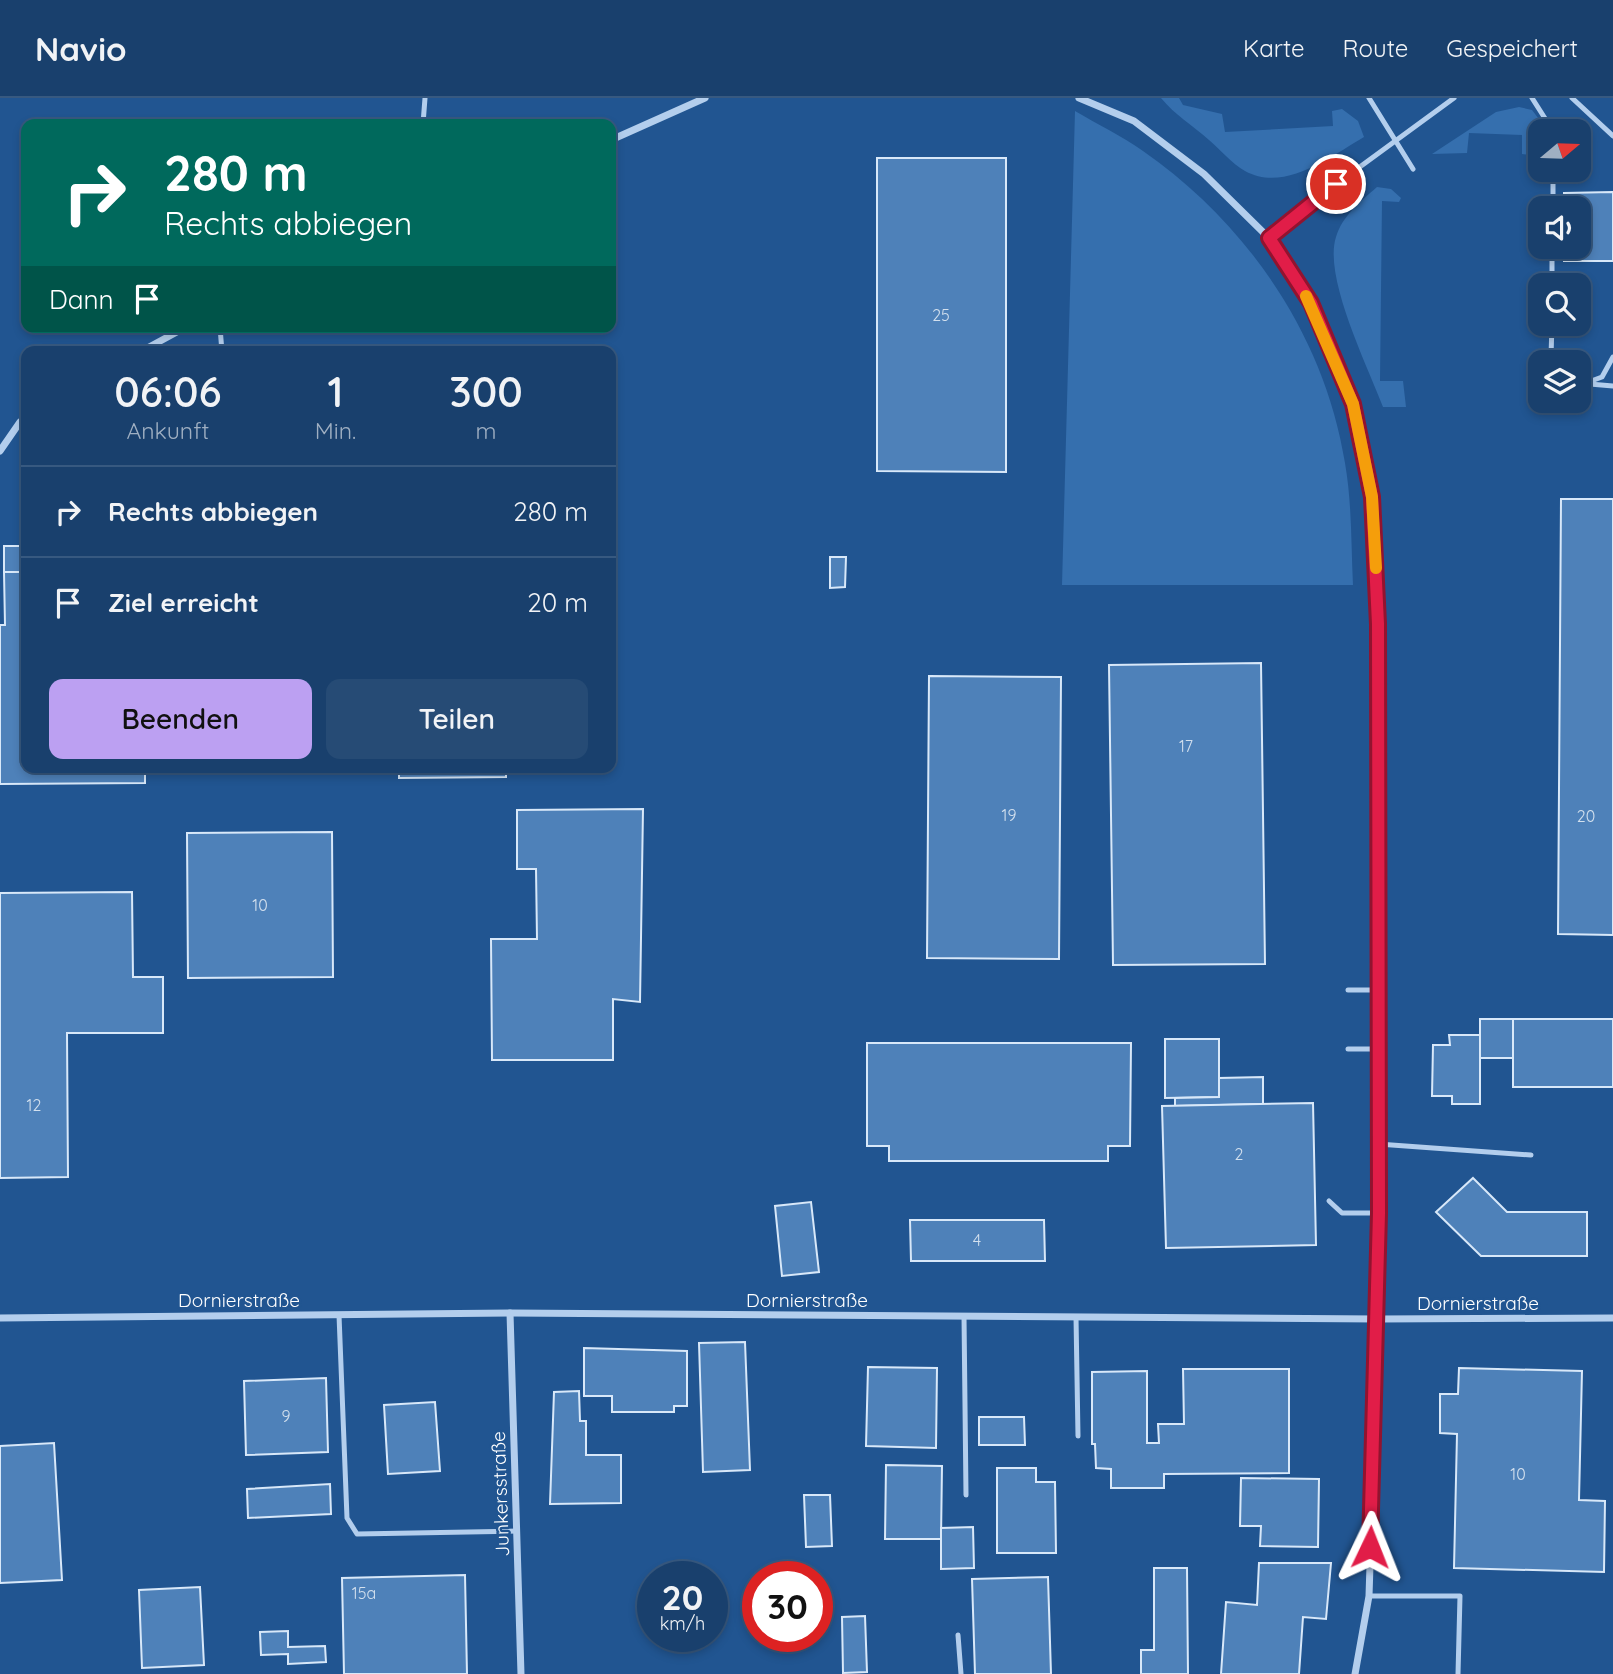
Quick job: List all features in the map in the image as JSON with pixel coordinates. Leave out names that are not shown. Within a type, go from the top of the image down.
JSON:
[{"type":"street","points":[[616,138],[705,98]]},
{"type":"street","points":[[1079,98],[1144,128],[1204,174],[1269,238],[1311,303],[1353,404],[1372,497],[1378,624],[1378,1319],[1369,1596],[1355,1674]]},
{"type":"street","points":[[151,346],[175,333]]},
{"type":"street","points":[[0,452],[21,421]]},
{"type":"street","name":"Dornierstraße","points":[[0,1318],[510,1313],[1613,1318]]},
{"type":"street","name":"Junkersstraße","points":[[510,1313],[521,1674]]},
{"type":"lane","points":[[423,119],[425,98]]},
{"type":"lane","points":[[1369,98],[1413,169]]},
{"type":"lane","points":[[1269,238],[1454,98]]},
{"type":"lane","points":[[1532,98],[1545,119]]},
{"type":"lane","points":[[1572,98],[1613,136]]},
{"type":"lane","points":[[1591,381],[1602,377],[1613,357]]},
{"type":"lane","points":[[1591,385],[1613,386]]},
{"type":"lane","points":[[1348,990],[1377,990]]},
{"type":"lane","points":[[1348,1049],[1377,1049]]},
{"type":"lane","points":[[1378,1144],[1531,1154]]},
{"type":"lane","points":[[1329,1201],[1342,1213],[1379,1213]]},
{"type":"lane","points":[[340,1315],[347,1518],[351,1528],[357,1534],[517,1531]]},
{"type":"lane","points":[[964,1316],[966,1495]]},
{"type":"lane","points":[[1076,1317],[1078,1436]]},
{"type":"lane","points":[[1369,1596],[1460,1596],[1458,1674]]},
{"type":"lane","points":[[958,1634],[961,1674]]},
{"type":"shaded area","points":[[1161,98],[1179,98],[1183,105],[1222,114],[1225,132],[1333,126],[1332,111],[1342,109],[1358,121],[1364,137],[1322,162],[1292,175],[1260,177],[1235,164]]},
{"type":"shaded area","points":[[1519,107],[1532,110],[1539,119],[1528,119],[1528,155],[1522,154],[1522,135],[1469,133],[1467,153],[1432,154],[1496,112]]},
{"type":"shaded area","points":[[1075,111],[1143,151],[1181,180],[1216,213],[1248,249],[1276,287],[1300,328],[1320,371],[1335,416],[1347,478],[1353,585],[1062,585]]},
{"type":"shaded area","points":[[1377,187],[1391,189],[1401,198],[1399,202],[1382,201],[1380,381],[1403,381],[1406,407],[1383,407],[1349,322],[1336,275],[1334,254],[1339,229],[1353,209]]},
{"type":"building","points":[[877,158],[1006,158],[1006,472],[877,471]]},
{"type":"building","points":[[1613,192],[1613,261],[1564,261],[1591,259],[1591,196],[1564,196],[1564,193]]},
{"type":"building","points":[[1561,499],[1613,499],[1613,935],[1558,934]]},
{"type":"building","points":[[4,546],[21,546],[21,572],[4,572]]},
{"type":"building","points":[[830,557],[846,557],[845,587],[830,588]]},
{"type":"building","points":[[4,572],[21,572],[21,773],[145,773],[145,783],[0,784],[0,625],[5,625]]},
{"type":"building","points":[[1261,663],[1265,964],[1113,965],[1109,665]]},
{"type":"building","points":[[929,676],[1061,677],[1059,959],[927,958]]},
{"type":"building","points":[[399,773],[506,773],[506,777],[399,778]]},
{"type":"building","points":[[643,809],[640,1002],[613,999],[613,1060],[492,1060],[491,939],[537,939],[536,869],[517,869],[517,810]]},
{"type":"building","points":[[332,832],[333,977],[188,978],[187,833]]},
{"type":"building","points":[[132,892],[133,977],[163,977],[163,1033],[67,1033],[68,1177],[0,1178],[0,893]]},
{"type":"building","points":[[1480,1019],[1513,1019],[1513,1058],[1480,1058]]},
{"type":"building","points":[[1513,1019],[1613,1019],[1613,1087],[1513,1087]]},
{"type":"building","points":[[1449,1035],[1480,1035],[1480,1104],[1452,1104],[1452,1096],[1432,1096],[1433,1045],[1450,1045]]},
{"type":"building","points":[[1165,1039],[1219,1039],[1219,1097],[1165,1098]]},
{"type":"building","points":[[867,1043],[1131,1043],[1130,1146],[1108,1146],[1108,1161],[889,1161],[889,1146],[867,1146]]},
{"type":"building","points":[[1263,1077],[1263,1104],[1175,1106],[1175,1098],[1219,1097],[1219,1078]]},
{"type":"building","points":[[1313,1103],[1316,1245],[1166,1248],[1162,1106]]},
{"type":"building","points":[[1473,1178],[1507,1212],[1587,1212],[1587,1256],[1481,1256],[1436,1212]]},
{"type":"building","points":[[811,1202],[819,1272],[782,1276],[775,1206]]},
{"type":"building","points":[[910,1220],[1044,1220],[1045,1261],[911,1261]]},
{"type":"building","points":[[745,1342],[750,1470],[703,1472],[699,1343]]},
{"type":"building","points":[[584,1348],[687,1351],[687,1406],[674,1406],[674,1412],[612,1412],[612,1396],[584,1396]]},
{"type":"building","points":[[868,1367],[937,1368],[936,1448],[866,1446]]},
{"type":"building","points":[[1459,1368],[1582,1371],[1579,1500],[1605,1501],[1604,1572],[1454,1568],[1457,1434],[1440,1433],[1440,1394],[1458,1394]]},
{"type":"building","points":[[1183,1369],[1289,1369],[1289,1473],[1164,1474],[1164,1488],[1111,1488],[1111,1469],[1096,1468],[1095,1444],[1092,1444],[1092,1372],[1147,1371],[1147,1443],[1159,1443],[1158,1424],[1184,1424]]},
{"type":"building","points":[[326,1378],[328,1452],[246,1455],[244,1381]]},
{"type":"building","points":[[579,1391],[580,1421],[586,1421],[586,1455],[621,1455],[621,1503],[550,1504],[554,1392]]},
{"type":"building","points":[[435,1402],[440,1471],[388,1474],[384,1405]]},
{"type":"building","points":[[979,1417],[1024,1417],[1025,1445],[979,1445]]},
{"type":"building","points":[[54,1443],[62,1580],[0,1583],[0,1446]]},
{"type":"building","points":[[886,1465],[942,1466],[941,1539],[885,1539]]},
{"type":"building","points":[[997,1468],[1036,1468],[1036,1482],[1055,1482],[1056,1553],[997,1553]]},
{"type":"building","points":[[1241,1478],[1319,1479],[1318,1547],[1260,1546],[1261,1526],[1240,1526]]},
{"type":"building","points":[[330,1484],[331,1514],[248,1518],[247,1489]]},
{"type":"building","points":[[804,1495],[830,1495],[832,1546],[806,1547]]},
{"type":"building","points":[[973,1527],[974,1568],[941,1569],[941,1528]]},
{"type":"building","points":[[1259,1563],[1331,1563],[1326,1619],[1303,1617],[1299,1674],[1221,1674],[1226,1602],[1257,1605]]},
{"type":"building","points":[[1154,1568],[1187,1568],[1188,1674],[1141,1674],[1141,1650],[1154,1650]]},
{"type":"building","points":[[465,1575],[467,1674],[344,1674],[342,1578]]},
{"type":"building","points":[[1048,1577],[1051,1674],[975,1674],[972,1579]]},
{"type":"building","points":[[200,1587],[204,1665],[142,1668],[139,1590]]},
{"type":"building","points":[[865,1616],[867,1672],[843,1673],[842,1617]]},
{"type":"building","points":[[288,1631],[288,1647],[325,1646],[326,1662],[288,1664],[288,1654],[261,1655],[260,1632]]},
{"type":"slow traffic","points":[[1306,296],[1353,404],[1372,497],[1376,568]]},
{"type":"route","points":[[1336,184],[1269,238],[1311,303],[1353,404],[1372,497],[1378,624],[1379,1213],[1370,1547]]}]
